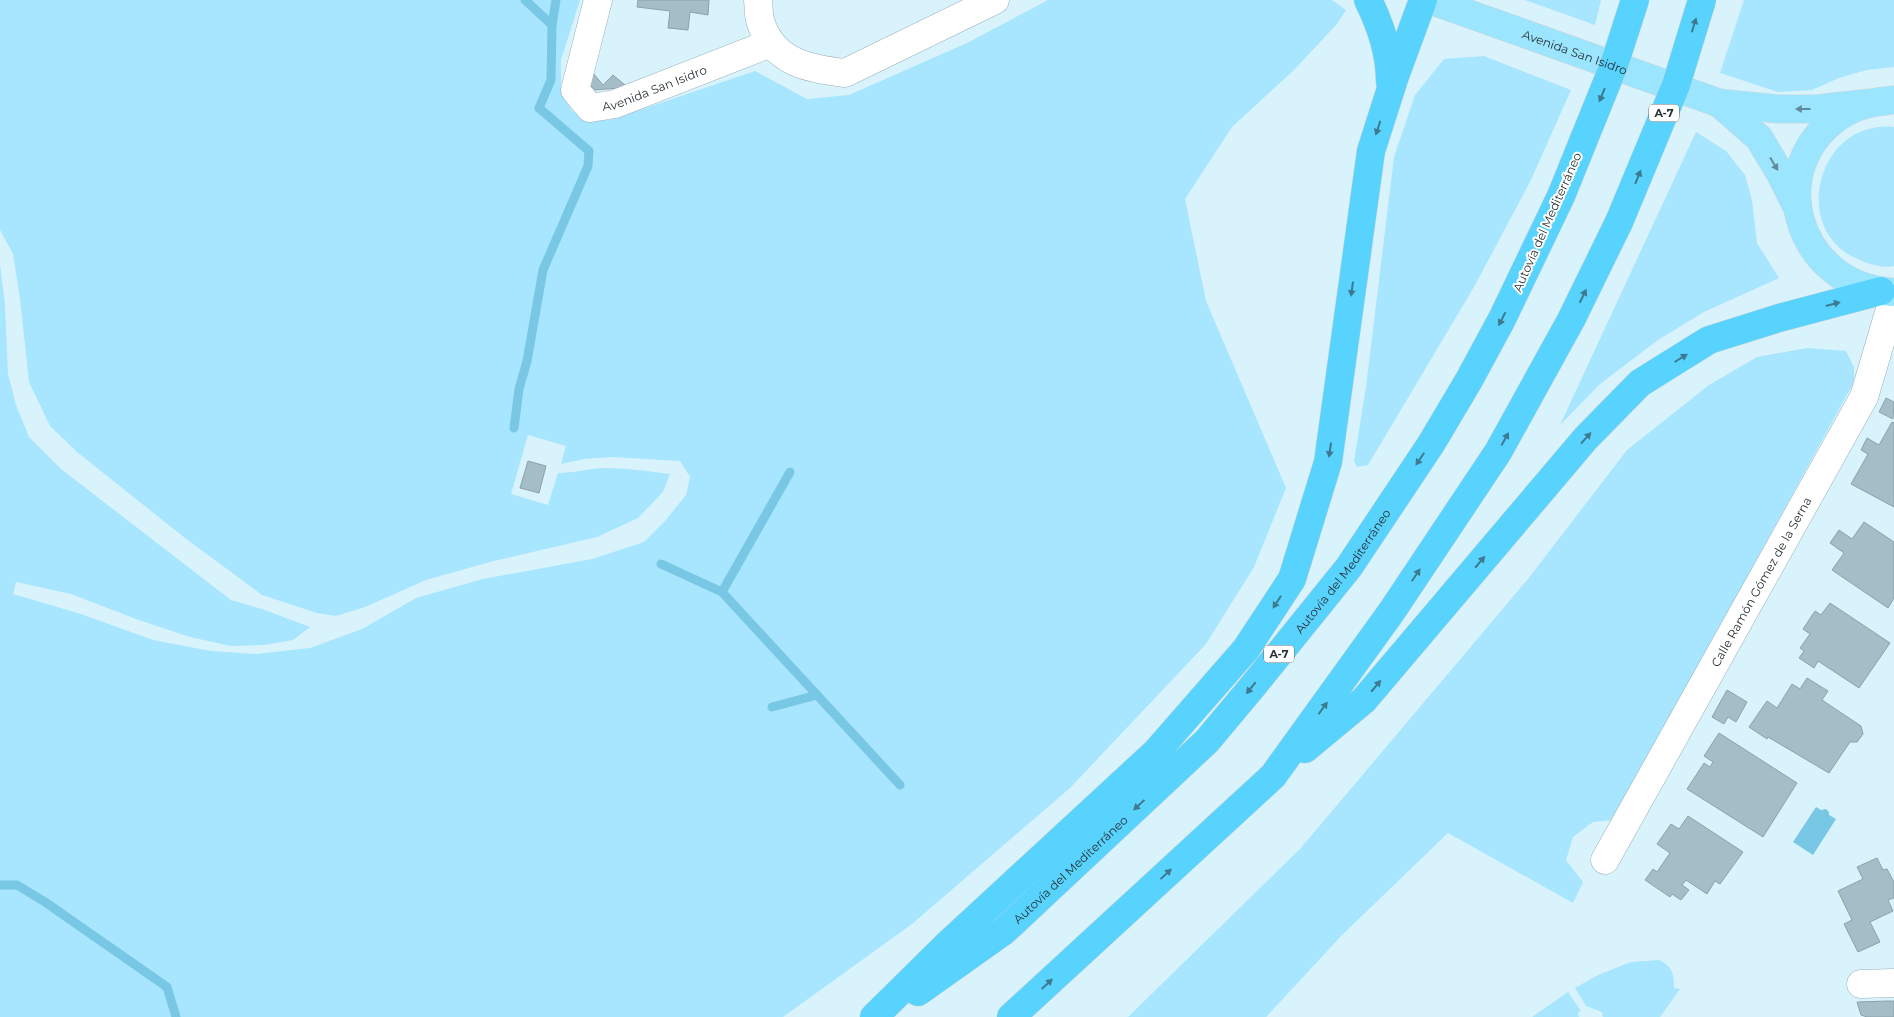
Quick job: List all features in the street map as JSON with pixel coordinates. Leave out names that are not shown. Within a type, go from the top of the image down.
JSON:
[{"type":"highway","points":[[1368,0],[1378,21],[1387,52],[1390,70],[1390,91]]},
{"type":"highway","points":[[874,1017],[948,944],[1156,752],[1246,649],[1292,579],[1328,462],[1371,151],[1390,91],[1423,0]]},
{"type":"highway","name":"Autovía del Mediterráneo","points":[[884,1017],[1004,930],[1207,741],[1349,567],[1431,444],[1502,319],[1561,196],[1614,65],[1636,0]]},
{"type":"highway","name":"A-7","points":[[1011,1017],[1274,776],[1392,611],[1498,452],[1571,320],[1619,222],[1676,84],[1702,0]]},
{"type":"highway","points":[[1274,776],[1364,700],[1586,438],[1640,383],[1708,340],[1779,318],[1890,293]]},
{"type":"main road","name":"Avenida San Isidro","points":[[1430,0],[1718,103],[1778,109],[1807,109],[1882,101]]},
{"type":"main road","points":[[1882,101],[1844,113],[1822,131],[1806,154],[1798,180],[1798,208],[1804,232],[1816,254],[1835,272],[1857,285],[1890,293]]},
{"type":"main road","name":"Avenida San Isidro","points":[[1718,103],[1759,138],[1798,208]]},
{"type":"street","name":"Avenida San Isidro","points":[[598,0],[575,90],[590,108],[615,104],[771,43]]},
{"type":"street","points":[[758,0],[760,23],[771,43],[792,62],[817,70],[845,73],[995,0]]},
{"type":"street","name":"Calle Ramón Gómez de la Serna","points":[[1605,860],[1864,397],[1890,293]]},
{"type":"street","points":[[1861,984],[1894,983]]},
{"type":"shaded area","points":[[0,0],[580,0],[561,60],[561,93],[573,112],[610,120],[755,71],[807,99],[849,95],[967,43],[1048,0],[1332,0],[1346,10],[1337,24],[1294,70],[1232,127],[1185,199],[1206,301],[1286,488],[1254,567],[1206,644],[1070,788],[912,924],[783,1017],[0,1017],[0,264],[5,305],[8,374],[16,405],[29,437],[61,469],[231,600],[262,609],[310,627],[293,640],[264,645],[231,646],[190,637],[71,594],[16,582],[13,594],[81,614],[153,640],[211,651],[256,654],[310,648],[362,629],[416,598],[483,579],[592,559],[644,542],[665,521],[686,495],[690,477],[680,461],[612,457],[584,459],[561,464],[566,446],[528,435],[511,494],[548,505],[558,473],[602,468],[670,474],[663,492],[638,518],[597,537],[490,562],[426,580],[365,607],[336,616],[317,613],[262,595],[185,538],[77,452],[50,426],[29,382],[13,254],[0,230]]},
{"type":"shaded area","points":[[1525,0],[1601,0],[1595,25]]},
{"type":"shaded area","points":[[1744,0],[1894,0],[1894,67],[1867,70],[1839,78],[1812,90],[1778,92],[1720,73]]},
{"type":"shaded area","points":[[1484,56],[1571,90],[1530,182],[1474,287],[1368,465],[1357,467],[1354,461],[1366,387],[1394,157],[1415,95],[1444,59]]},
{"type":"shaded area","points":[[1894,127],[1894,266],[1890,267],[1873,265],[1860,260],[1838,246],[1824,226],[1819,204],[1821,180],[1830,158],[1846,140],[1867,129]]},
{"type":"shaded area","points":[[1696,132],[1726,151],[1745,175],[1752,200],[1757,243],[1779,278],[1704,312],[1658,340],[1600,384],[1560,425]]},
{"type":"shaded area","points":[[1807,348],[1846,351],[1854,367],[1854,382],[1614,820],[1593,822],[1573,837],[1566,860],[1583,882],[1573,903],[1448,833],[1342,935],[1266,1017],[1128,1017],[1300,849],[1528,579],[1627,450],[1709,385],[1757,357]]},
{"type":"shaded area","points":[[1816,807],[1821,810],[1826,809],[1829,815],[1836,819],[1813,855],[1793,842]]},
{"type":"shaded area","points":[[1659,960],[1672,971],[1674,988],[1680,989],[1660,1017],[1603,1017],[1602,1012],[1586,1006],[1575,988],[1598,975],[1631,962]]},
{"type":"shaded area","points":[[1568,992],[1581,1011],[1578,1012],[1579,1017],[1532,1017]]},
{"type":"building","points":[[638,0],[709,0],[708,15],[690,12],[688,30],[668,28],[670,11],[637,7]]},
{"type":"building","points":[[593,73],[603,85],[613,75],[625,85],[619,88],[595,90],[589,84]]},
{"type":"building","points":[[1886,398],[1894,402],[1893,419],[1879,412]]},
{"type":"building","points":[[1892,422],[1894,423],[1894,507],[1851,484],[1868,454],[1861,450],[1867,438],[1879,445]]},
{"type":"building","points":[[528,461],[546,466],[539,493],[520,488]]},
{"type":"building","points":[[1864,522],[1894,542],[1894,598],[1888,608],[1832,570],[1844,553],[1830,543],[1839,530],[1852,539]]},
{"type":"building","points":[[1830,603],[1890,643],[1859,688],[1818,661],[1814,668],[1799,658],[1804,651],[1800,648],[1810,634],[1803,629],[1815,611],[1821,615]]},
{"type":"building","points":[[1807,678],[1828,691],[1822,700],[1861,726],[1863,734],[1857,742],[1850,742],[1829,773],[1749,727],[1767,701],[1777,708],[1792,684],[1800,689]]},
{"type":"building","points":[[1727,690],[1747,702],[1736,722],[1728,717],[1724,724],[1712,717]]},
{"type":"building","points":[[1719,733],[1797,783],[1763,837],[1687,789],[1704,763],[1710,767],[1713,762],[1704,756]]},
{"type":"building","points":[[1688,816],[1743,852],[1720,884],[1715,881],[1707,894],[1686,880],[1682,885],[1689,890],[1681,900],[1672,894],[1670,897],[1645,880],[1653,869],[1657,872],[1670,853],[1657,844],[1671,824],[1679,829]]},
{"type":"building","points":[[1877,858],[1883,870],[1887,869],[1894,882],[1894,898],[1888,900],[1893,911],[1870,922],[1880,942],[1858,952],[1844,924],[1852,920],[1838,891],[1863,879],[1857,867]]},
{"type":"building","points":[[1894,1001],[1894,1017],[1867,1017],[1861,1015],[1857,1002]]},
{"type":"waterway","points":[[525,0],[552,25]]},
{"type":"waterway","points":[[514,428],[519,389],[527,361],[543,270],[588,166],[589,151],[539,108],[551,80],[552,25],[556,0]]},
{"type":"waterway","points":[[722,592],[790,472]]},
{"type":"waterway","points":[[661,564],[722,592],[900,785]]},
{"type":"waterway","points":[[772,707],[817,695]]},
{"type":"waterway","points":[[0,885],[17,885],[45,902],[167,987],[176,1017]]}]
